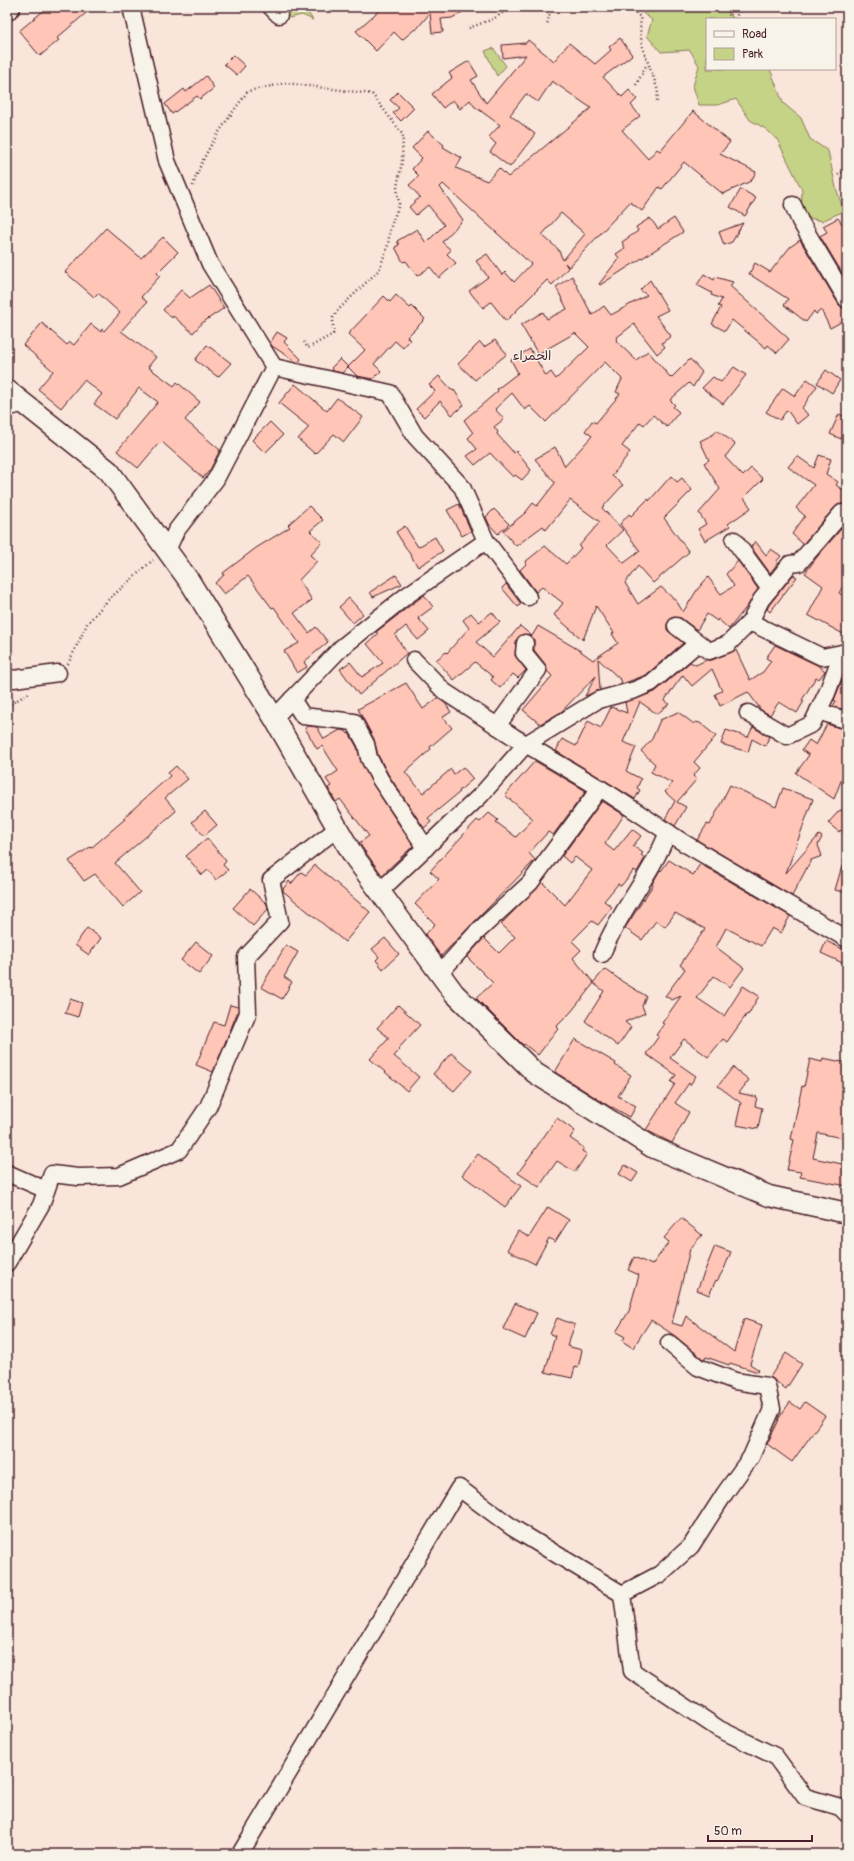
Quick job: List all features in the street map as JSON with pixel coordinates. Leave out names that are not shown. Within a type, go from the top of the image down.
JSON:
[{"type":"street","points":[[7,10],[10,7]]},
{"type":"street","points":[[130,7],[167,161],[210,264],[274,367],[390,393],[415,436],[462,487],[486,541],[528,597]]},
{"type":"street","points":[[793,205],[800,221],[847,300]]},
{"type":"street","points":[[167,550],[176,530],[216,479],[274,367]]},
{"type":"street","points":[[7,390],[15,406],[109,471],[190,582],[274,718],[353,855],[454,993],[535,1073],[652,1147],[769,1196],[847,1213]]},
{"type":"street","points":[[676,626],[709,651],[728,644],[750,622],[761,600],[790,564],[799,563],[842,513]]},
{"type":"street","points":[[734,540],[770,589]]},
{"type":"street","points":[[274,718],[341,648],[406,596],[486,541]]},
{"type":"street","points":[[750,622],[822,657],[844,653]]},
{"type":"street","points":[[497,726],[538,670],[524,653],[525,643]]},
{"type":"street","points":[[380,891],[481,795],[526,744],[598,700],[635,690],[651,683],[698,643]]},
{"type":"street","points":[[748,713],[786,736],[812,724],[844,653]]},
{"type":"street","points":[[414,660],[445,692],[497,726],[600,788],[668,832],[847,939]]},
{"type":"street","points":[[7,677],[14,679],[58,673]]},
{"type":"street","points":[[292,699],[303,716],[354,722],[366,744],[369,758],[380,779],[426,848]]},
{"type":"street","points":[[818,711],[842,719],[847,716]]},
{"type":"street","points":[[440,973],[476,933],[530,883],[600,788]]},
{"type":"street","points":[[7,1263],[41,1205],[52,1174],[78,1177],[119,1176],[179,1150],[208,1107],[248,1013],[246,957],[280,921],[272,880],[338,828]]},
{"type":"street","points":[[602,954],[611,933],[660,853],[668,832]]},
{"type":"street","points":[[7,1173],[46,1190]]},
{"type":"street","points":[[622,1594],[660,1574],[691,1546],[725,1493],[751,1457],[772,1409],[767,1386],[734,1381],[698,1367],[669,1343]]},
{"type":"street","points":[[240,1854],[459,1488],[513,1528],[622,1594]]},
{"type":"street","points":[[622,1594],[632,1671],[719,1729],[775,1756],[805,1797],[840,1807],[847,1814]]},
{"type":"path","points":[[469,28],[493,19],[512,7]]},
{"type":"path","points":[[546,7],[550,15],[547,25]]},
{"type":"path","points":[[630,7],[641,18],[640,26],[643,48],[647,63],[658,89],[657,103]]},
{"type":"path","points":[[726,7],[731,18]]},
{"type":"path","points":[[736,18],[741,7]]},
{"type":"path","points":[[636,85],[647,63]]},
{"type":"path","points":[[193,189],[198,168],[224,125],[248,91],[286,83],[372,94],[403,135],[402,162],[397,187],[400,204],[390,229],[388,245],[379,270],[338,310],[333,318],[333,334],[308,348],[304,342]]},
{"type":"path","points":[[838,175],[847,169]]},
{"type":"path","points":[[58,673],[68,666],[87,624],[107,601],[126,586],[147,564],[167,550]]},
{"type":"path","points":[[7,706],[33,691]]},
{"type":"green space","points":[[284,7],[304,7],[313,20],[302,15],[289,18]]},
{"type":"green space","points":[[635,7],[724,7],[733,18],[706,18],[706,70],[770,70],[783,103],[801,118],[810,139],[828,151],[836,188],[844,211],[822,221],[801,216],[802,190],[777,139],[766,129],[750,120],[736,99],[718,105],[699,105],[693,86],[699,66],[690,50],[661,52],[647,36],[652,20]]},
{"type":"green space","points":[[493,48],[506,66],[497,76],[485,51]]},
{"type":"building","points":[[48,7],[93,7],[57,38],[59,40],[40,56],[19,31]]},
{"type":"building","points":[[383,7],[471,7],[452,18],[441,19],[443,32],[432,33],[430,13],[416,30],[415,29],[402,40],[394,32],[376,51],[356,31]]},
{"type":"building","points":[[620,38],[632,55],[603,77],[622,97],[629,90],[637,99],[631,105],[640,116],[622,130],[648,159],[657,149],[660,151],[693,111],[730,142],[720,154],[756,172],[751,181],[723,194],[684,162],[662,189],[659,187],[642,211],[630,202],[569,267],[565,263],[568,268],[552,285],[547,280],[506,321],[491,302],[483,308],[469,291],[488,277],[476,261],[487,254],[502,275],[505,272],[514,282],[531,264],[443,184],[440,187],[463,220],[442,242],[451,250],[447,254],[456,263],[439,278],[430,267],[417,276],[406,261],[403,262],[395,247],[399,245],[397,241],[417,229],[426,243],[444,225],[428,205],[416,215],[409,207],[420,197],[409,185],[419,176],[412,169],[422,158],[412,148],[428,131],[444,145],[443,147],[462,158],[456,168],[487,181],[499,168],[508,177],[591,108],[552,81],[538,102],[526,94],[510,115],[535,134],[510,167],[490,152],[496,144],[489,137],[500,125],[474,106],[470,100],[460,109],[453,100],[443,108],[432,94],[452,78],[449,73],[469,61],[478,76],[471,80],[486,103],[526,55],[503,58],[502,45],[526,43],[528,40],[554,61],[569,43],[595,64],[611,50],[609,47]],"holes":[[[561,213],[585,234],[563,260],[558,249],[542,235]]]},
{"type":"building","points":[[233,55],[245,66],[237,75],[224,64]]},
{"type":"building","points":[[206,76],[214,88],[200,99],[197,96],[172,114],[165,104],[184,89],[186,92]]},
{"type":"building","points":[[398,92],[414,108],[401,121],[393,113],[399,108],[390,100]]},
{"type":"building","points":[[741,189],[756,198],[745,216],[730,207]]},
{"type":"building","points":[[650,218],[658,229],[674,218],[683,232],[600,285],[599,284],[619,258],[616,254],[625,248],[622,242],[638,231],[636,227]]},
{"type":"building","points":[[838,218],[842,224],[847,219],[847,281],[820,236],[827,232],[823,226]]},
{"type":"building","points":[[743,223],[732,242],[724,245],[719,232]]},
{"type":"building","points":[[106,228],[141,258],[163,237],[178,252],[157,273],[160,276],[141,297],[147,302],[121,331],[156,357],[148,367],[174,386],[177,382],[200,402],[185,420],[220,450],[210,470],[203,478],[162,442],[160,444],[159,443],[138,468],[117,451],[158,402],[139,388],[115,419],[94,404],[102,394],[84,380],[61,408],[38,389],[53,371],[23,345],[42,323],[67,345],[70,342],[74,345],[91,324],[101,332],[102,329],[104,331],[120,313],[98,293],[94,297],[65,272]]},
{"type":"building","points":[[800,240],[839,305],[847,309],[847,319],[830,328],[821,310],[816,314],[814,311],[806,322],[784,305],[788,299],[749,274],[755,263],[770,272],[790,247]]},
{"type":"building","points":[[704,274],[714,280],[715,277],[733,282],[730,286],[789,339],[777,353],[768,345],[766,348],[732,320],[725,331],[712,324],[721,307],[718,306],[722,299],[711,295],[712,293],[697,285]]},
{"type":"building","points":[[572,276],[592,315],[604,306],[611,315],[647,295],[640,290],[650,280],[668,310],[656,316],[671,336],[662,343],[665,347],[657,354],[634,324],[616,338],[616,341],[636,360],[648,351],[671,378],[690,359],[702,372],[693,387],[689,383],[670,400],[675,405],[673,407],[679,412],[667,427],[653,415],[644,425],[640,422],[622,446],[630,452],[612,476],[623,485],[602,508],[623,530],[607,545],[624,563],[640,551],[620,524],[629,514],[631,516],[648,499],[649,501],[671,476],[677,482],[682,478],[692,490],[664,518],[689,552],[653,583],[638,566],[625,583],[638,604],[661,587],[677,602],[683,612],[697,590],[708,577],[721,594],[734,586],[726,574],[738,561],[758,589],[748,605],[729,629],[718,619],[717,621],[707,614],[697,630],[681,618],[672,617],[667,624],[667,630],[683,643],[646,675],[622,684],[621,680],[598,659],[600,690],[585,696],[596,676],[561,712],[540,724],[523,710],[552,676],[547,671],[545,664],[534,650],[534,639],[530,635],[521,635],[516,642],[515,656],[526,670],[518,678],[513,674],[500,688],[491,680],[493,677],[475,662],[454,680],[436,660],[446,652],[447,653],[469,628],[463,620],[471,613],[479,622],[492,612],[500,622],[476,642],[493,657],[520,626],[532,636],[538,626],[593,660],[618,643],[612,634],[614,633],[596,606],[583,640],[554,615],[563,603],[542,587],[536,592],[520,570],[526,564],[525,562],[545,546],[566,564],[581,548],[579,546],[600,522],[570,500],[546,530],[543,526],[516,546],[503,531],[525,513],[533,503],[537,506],[555,483],[535,459],[555,447],[565,466],[592,436],[585,431],[592,421],[596,423],[620,394],[616,392],[622,379],[605,362],[546,422],[530,406],[525,410],[512,393],[495,409],[504,419],[494,427],[498,432],[497,434],[514,453],[516,451],[531,470],[522,480],[515,475],[513,477],[490,453],[475,465],[467,456],[477,449],[468,438],[473,433],[464,420],[498,391],[497,389],[518,373],[511,360],[530,349],[546,376],[551,372],[556,379],[589,347],[575,333],[538,354],[521,325],[543,312],[547,319],[567,309],[556,287]]},
{"type":"building","points":[[209,285],[224,308],[202,323],[193,333],[173,316],[172,318],[163,310],[181,290],[190,298]]},
{"type":"building","points":[[396,295],[410,308],[412,306],[425,319],[407,337],[410,340],[403,348],[395,341],[374,364],[381,371],[373,379],[357,376],[348,367],[365,350],[348,334],[384,296],[390,302]]},
{"type":"building","points":[[277,332],[287,338],[284,342],[301,359],[298,363],[272,346],[270,343]]},
{"type":"building","points":[[495,340],[507,354],[475,380],[458,364],[480,342],[484,347]]},
{"type":"building","points":[[207,345],[231,363],[218,377],[195,360]]},
{"type":"building","points":[[340,359],[348,367],[342,373],[333,371],[331,368]]},
{"type":"building","points":[[734,367],[746,375],[723,404],[702,388],[713,377],[721,382]]},
{"type":"building","points":[[826,370],[840,380],[832,393],[817,383]]},
{"type":"building","points":[[439,376],[453,391],[454,390],[464,405],[452,415],[440,401],[424,417],[416,409],[435,391],[429,385]]},
{"type":"building","points":[[807,379],[817,386],[802,408],[808,415],[797,424],[787,410],[780,420],[766,412],[783,388],[795,396]]},
{"type":"building","points":[[295,384],[327,411],[337,398],[363,417],[344,442],[334,434],[315,454],[298,439],[309,427],[279,403]]},
{"type":"building","points":[[839,414],[847,418],[847,440],[830,434]]},
{"type":"building","points":[[270,422],[283,435],[265,453],[252,440]]},
{"type":"building","points":[[717,430],[735,444],[725,457],[743,476],[751,468],[763,479],[744,498],[751,508],[728,524],[730,526],[705,541],[698,529],[706,524],[699,513],[720,489],[704,463],[709,460],[700,441],[714,434]]},
{"type":"building","points":[[819,455],[831,459],[826,474],[838,482],[836,485],[847,493],[847,505],[839,504],[835,507],[803,544],[792,534],[805,516],[796,508],[814,485],[788,467],[797,456],[814,468]]},
{"type":"building","points":[[459,504],[471,531],[462,536],[447,510]]},
{"type":"building","points":[[309,506],[323,520],[310,531],[322,542],[310,555],[317,561],[299,580],[312,600],[294,613],[309,633],[316,627],[328,642],[304,662],[307,667],[297,673],[284,651],[299,643],[274,607],[272,608],[248,576],[224,594],[215,583],[224,575],[223,573],[256,548],[290,527],[288,525]]},
{"type":"building","points":[[494,509],[509,524],[498,534],[489,524],[486,517]]},
{"type":"building","points":[[847,522],[847,579],[839,593],[847,597],[847,636],[808,615],[823,586],[805,573]]},
{"type":"building","points":[[405,526],[418,547],[435,537],[443,551],[418,567],[396,532]]},
{"type":"building","points":[[755,541],[766,555],[771,549],[781,556],[776,562],[778,563],[770,573],[751,547]]},
{"type":"building","points":[[396,575],[402,584],[373,597],[370,592]]},
{"type":"building","points":[[793,575],[797,577],[770,612],[767,609],[769,605]]},
{"type":"building","points":[[506,584],[521,604],[518,607],[502,588]]},
{"type":"building","points":[[424,595],[433,607],[418,618],[429,631],[418,640],[406,626],[395,635],[407,653],[359,695],[340,669],[350,662],[362,677],[383,663],[367,644],[378,634],[376,632]]},
{"type":"building","points":[[349,598],[363,614],[353,623],[339,607]]},
{"type":"building","points":[[775,645],[819,666],[825,671],[819,679],[816,677],[802,700],[804,701],[797,713],[779,702],[770,715],[761,710],[748,692],[720,706],[715,694],[722,691],[712,669],[692,686],[683,675],[664,701],[669,704],[657,714],[640,702],[623,742],[636,747],[626,771],[641,779],[637,788],[640,790],[635,799],[556,751],[562,739],[576,746],[588,721],[601,728],[611,707],[627,713],[625,702],[655,692],[690,662],[696,665],[736,650],[750,680],[763,672],[771,661],[766,658]]},
{"type":"building","points":[[847,668],[847,707],[841,709],[833,706]]},
{"type":"building","points":[[406,683],[423,709],[438,698],[445,703],[451,712],[443,717],[452,728],[405,772],[423,793],[451,769],[454,774],[463,767],[473,779],[459,791],[460,792],[428,818],[431,822],[424,828],[388,774],[378,755],[374,739],[358,709]]},
{"type":"building","points":[[678,712],[694,724],[695,722],[700,723],[716,736],[694,762],[700,768],[693,776],[697,779],[677,802],[686,807],[675,826],[665,819],[675,801],[665,792],[672,783],[651,772],[655,764],[641,751],[652,739],[660,720]]},
{"type":"building","points":[[827,724],[839,728],[847,727],[847,765],[834,799],[796,773],[809,755],[802,750],[809,740],[816,745]]},
{"type":"building","points":[[308,726],[317,727],[324,739],[340,730],[346,731],[348,734],[349,733],[357,747],[361,762],[372,783],[413,846],[382,875],[359,843],[369,836],[340,799],[336,802],[328,788],[331,786],[326,779],[338,771],[322,746],[317,749],[305,728]]},
{"type":"building","points":[[753,727],[769,737],[765,746],[752,739],[748,752],[721,744],[726,730],[748,737]]},
{"type":"building","points":[[535,761],[586,791],[553,835],[548,832],[529,853],[535,860],[441,956],[425,935],[435,924],[415,904],[439,879],[430,871],[477,820],[480,822],[489,813],[498,820],[496,822],[516,837],[533,819],[505,795]]},
{"type":"building","points":[[176,766],[188,779],[165,798],[176,811],[115,863],[140,892],[123,907],[95,874],[84,881],[69,861],[90,847],[91,848],[125,819],[123,818],[170,776],[168,773]]},
{"type":"building","points":[[730,785],[776,807],[783,788],[813,799],[786,873],[819,835],[822,837],[818,845],[822,856],[811,860],[792,896],[697,840],[707,824],[710,825]]},
{"type":"building","points":[[602,801],[624,815],[605,844],[614,851],[632,829],[641,836],[633,846],[643,853],[641,855],[645,858],[637,872],[634,870],[621,886],[618,884],[604,901],[612,907],[598,925],[592,921],[572,941],[581,950],[573,958],[594,983],[571,1012],[556,1027],[558,1029],[538,1055],[524,1044],[523,1045],[476,998],[493,983],[467,957],[484,938],[499,953],[515,937],[501,924],[542,882],[565,905],[592,870],[575,857],[570,863],[562,856]]},
{"type":"building","points":[[840,810],[847,812],[847,835],[840,830],[839,832],[828,823]]},
{"type":"building","points":[[205,811],[217,825],[204,836],[192,822]]},
{"type":"building","points":[[207,838],[226,861],[223,865],[228,870],[216,880],[208,870],[202,875],[186,856]]},
{"type":"building","points":[[844,859],[847,860],[847,893],[835,890]]},
{"type":"building","points":[[669,860],[693,875],[700,864],[790,916],[781,933],[772,928],[761,946],[726,928],[716,947],[744,968],[730,987],[714,976],[697,998],[724,1016],[743,986],[759,996],[748,1015],[747,1014],[727,1042],[723,1039],[708,1057],[684,1039],[670,1058],[696,1076],[690,1085],[689,1083],[675,1103],[689,1112],[672,1143],[646,1130],[675,1084],[671,1082],[676,1075],[646,1054],[659,1036],[656,1035],[664,1024],[662,1023],[681,996],[672,1000],[665,996],[685,969],[680,965],[705,929],[675,913],[665,927],[656,921],[642,940],[625,928],[653,885],[652,884],[660,870],[661,871]]},
{"type":"building","points":[[315,865],[370,912],[345,942],[283,891],[289,881],[291,884],[301,872],[306,875]]},
{"type":"building","points":[[250,889],[267,904],[268,909],[253,926],[233,908]]},
{"type":"building","points":[[87,928],[101,938],[89,955],[75,945]]},
{"type":"building","points":[[385,938],[399,954],[383,969],[376,960],[379,957],[372,949]]},
{"type":"building","points":[[826,941],[847,951],[847,965],[821,953]]},
{"type":"building","points":[[196,942],[213,956],[199,974],[181,960]]},
{"type":"building","points":[[286,945],[298,952],[284,977],[292,982],[282,999],[261,987]]},
{"type":"building","points":[[605,969],[646,996],[642,1006],[645,1013],[625,1022],[631,1027],[618,1046],[585,1021],[604,991],[593,983]]},
{"type":"building","points":[[70,999],[82,1003],[78,1017],[65,1013]]},
{"type":"building","points":[[230,1005],[238,1007],[238,1011],[213,1072],[196,1065],[214,1022],[224,1025]]},
{"type":"building","points":[[398,1005],[420,1025],[398,1049],[400,1050],[394,1056],[419,1077],[407,1091],[370,1059],[389,1038],[377,1028]]},
{"type":"building","points":[[575,1039],[616,1063],[615,1065],[631,1075],[618,1096],[636,1106],[630,1117],[612,1108],[555,1072]]},
{"type":"building","points":[[451,1053],[472,1071],[454,1091],[433,1074]]},
{"type":"building","points":[[823,1058],[847,1063],[847,1139],[818,1133],[813,1158],[847,1165],[847,1186],[800,1177],[801,1172],[787,1170],[794,1140],[791,1139],[802,1086],[804,1087],[810,1059],[822,1062]]},
{"type":"building","points":[[733,1067],[749,1080],[739,1093],[757,1097],[755,1106],[762,1108],[758,1129],[736,1125],[741,1103],[718,1086]]},
{"type":"building","points":[[557,1118],[575,1131],[570,1138],[584,1148],[582,1151],[587,1154],[575,1172],[557,1161],[539,1187],[518,1173]]},
{"type":"building","points":[[478,1154],[521,1186],[505,1207],[462,1175]]},
{"type":"building","points":[[625,1165],[638,1173],[632,1182],[619,1174]]},
{"type":"building","points":[[548,1207],[569,1220],[555,1242],[549,1238],[535,1264],[507,1250],[518,1231],[529,1237]]},
{"type":"building","points":[[681,1218],[702,1235],[690,1249],[672,1323],[682,1326],[686,1316],[734,1352],[744,1319],[762,1325],[750,1364],[759,1370],[758,1372],[730,1363],[729,1365],[706,1357],[703,1359],[675,1336],[651,1320],[633,1348],[622,1341],[625,1337],[616,1332],[629,1311],[639,1275],[628,1270],[634,1257],[652,1265],[669,1242],[664,1238]]},
{"type":"building","points":[[715,1246],[731,1252],[724,1269],[717,1281],[716,1280],[709,1295],[697,1290]]},
{"type":"building","points":[[515,1303],[537,1313],[525,1339],[503,1329]]},
{"type":"building","points":[[557,1318],[575,1325],[567,1346],[582,1350],[578,1368],[575,1367],[572,1378],[545,1372],[555,1336],[550,1334]]},
{"type":"building","points":[[786,1353],[802,1364],[786,1389],[770,1377]]},
{"type":"building","points":[[790,1402],[800,1409],[805,1402],[825,1416],[792,1462],[767,1444],[779,1418]]},
{"type":"district","name":"الحمراء","points":[[532,355]]}]
